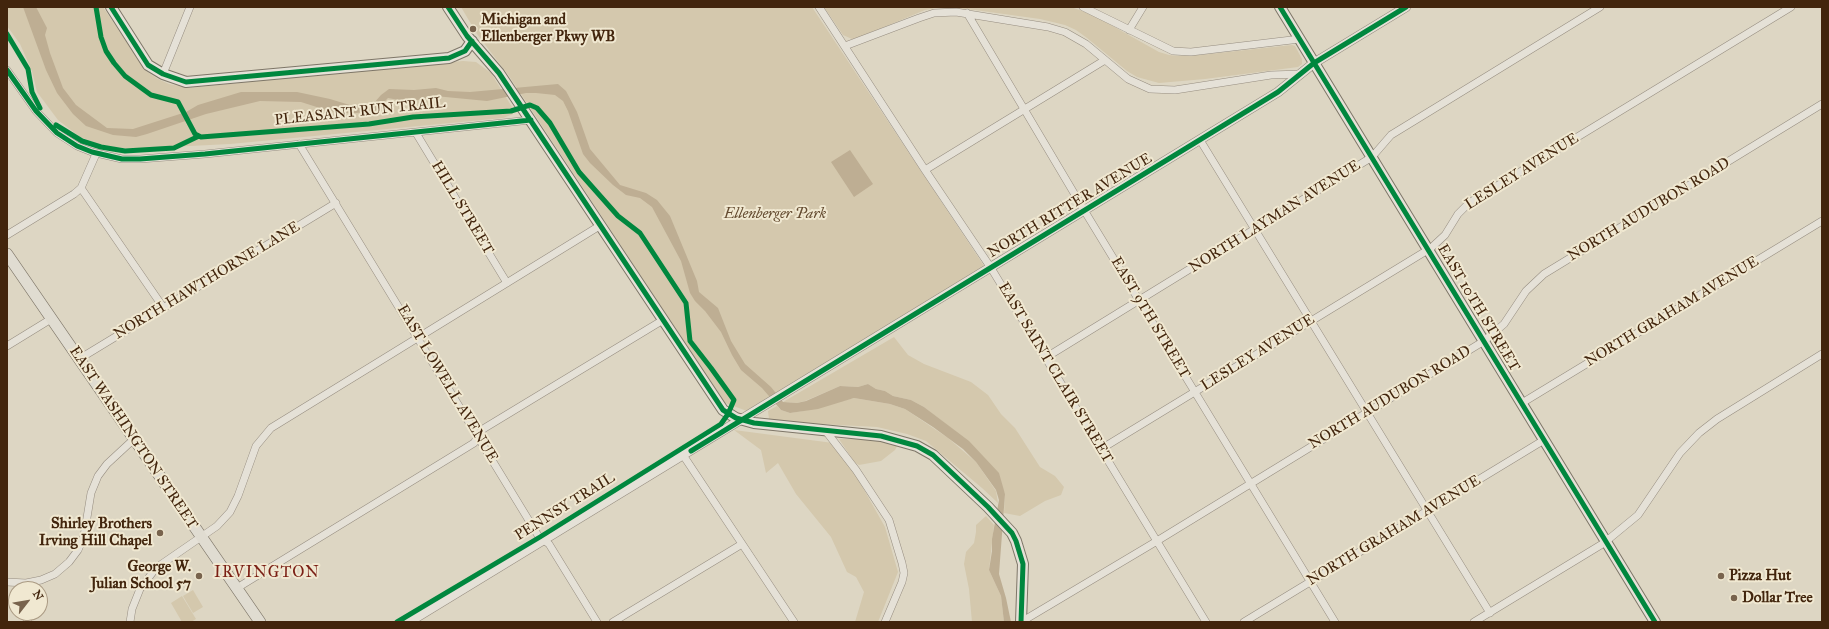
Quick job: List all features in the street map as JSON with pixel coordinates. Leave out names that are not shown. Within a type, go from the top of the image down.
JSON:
[{"type":"main road","points":[[111,7],[146,62],[153,69],[182,81],[198,82],[449,58],[463,52],[472,41]]},
{"type":"main road","points":[[448,7],[472,41],[500,73],[723,410],[727,414],[754,423],[881,436],[917,446],[933,456],[946,466],[1012,533],[1019,548],[1023,564],[1021,622]]},
{"type":"main road","name":"EAST 10TH STREET","points":[[1280,7],[1655,622]]},
{"type":"main road","name":"EAST WASHINGTON STREET","points":[[7,254],[260,622]]},
{"type":"street","points":[[163,74],[190,7]]},
{"type":"street","name":"EAST SAINT CLAIR STREET","points":[[819,7],[844,50],[992,268],[1045,358],[1206,622]]},
{"type":"street","points":[[1083,7],[1164,48],[1182,52],[1300,39]]},
{"type":"street","points":[[1129,30],[1143,7]]},
{"type":"street","name":"NORTH RITTER AVENUE","points":[[409,622],[992,268],[1278,92],[1303,74],[1314,63],[1406,7]]},
{"type":"street","name":"NORTH LAYMAN AVENUE","points":[[1045,358],[1372,157],[1391,135],[1600,7]]},
{"type":"street","name":"LESLEY AVENUE","points":[[1101,449],[1428,250],[1440,240],[1454,219],[1469,204],[1791,7]]},
{"type":"street","points":[[844,50],[934,13],[967,13],[1062,31],[1081,41],[1123,76],[1139,85],[1166,91],[1271,75],[1303,74]]},
{"type":"street","name":"EAST 9TH STREET","points":[[967,13],[1084,211],[1335,622]]},
{"type":"street","points":[[925,170],[1105,60]]},
{"type":"street","points":[[7,70],[36,111],[52,128],[77,146],[96,154],[122,159],[140,159],[416,133],[531,120]]},
{"type":"street","name":"NORTH AUDUBON ROAD","points":[[1021,622],[1484,341],[1504,324],[1526,291],[1544,274],[1822,104]]},
{"type":"street","name":"HILL STREET","points":[[416,133],[507,283]]},
{"type":"street","points":[[1200,140],[1490,613]]},
{"type":"street","name":"EAST LOWELL AVENUE","points":[[299,144],[479,436],[539,537],[549,544],[597,622]]},
{"type":"street","points":[[7,235],[81,188],[96,154]]},
{"type":"street","points":[[81,188],[163,307]]},
{"type":"street","name":"NORTH HAWTHORNE LANE","points":[[79,359],[336,203]]},
{"type":"street","name":"NORTH GRAHAM AVENUE","points":[[1522,403],[1822,220]]},
{"type":"street","points":[[130,622],[136,597],[150,574],[163,562],[220,524],[232,510],[253,452],[260,439],[269,430],[601,225]]},
{"type":"street","points":[[7,346],[51,319]]},
{"type":"street","points":[[237,588],[474,443],[483,429],[663,320]]},
{"type":"street","points":[[1474,622],[1606,542],[1638,515],[1680,453],[1699,432],[1717,419],[1822,354]]},
{"type":"street","points":[[825,430],[856,470],[889,520],[904,567],[902,582],[885,622]]},
{"type":"street","points":[[36,581],[50,577],[71,560],[80,547],[84,536],[90,493],[98,476],[107,464],[134,439]]},
{"type":"street","name":"NORTH GRAHAM AVENUE","points":[[1244,622],[1544,440]]},
{"type":"street","points":[[683,455],[794,622]]},
{"type":"street","points":[[613,622],[742,544]]},
{"type":"green space","points":[[7,7],[103,7],[146,71],[169,84],[188,88],[463,61],[476,62],[491,73],[512,107],[513,114],[503,118],[230,144],[129,149],[101,145],[80,137],[58,120],[37,92],[32,71],[20,44],[7,26]]},
{"type":"green space","name":"Ellenberger Park","points":[[461,7],[812,7],[984,266],[747,411],[725,403],[509,76],[477,34]]},
{"type":"green space","points":[[824,7],[941,7],[925,10],[858,38],[852,39],[843,35]]},
{"type":"green space","points":[[941,7],[1071,7],[1093,15],[1159,52],[1169,55],[1200,55],[1292,45],[1295,46],[1302,59],[1302,64],[1298,67],[1205,79],[1159,83],[1137,77],[1127,71],[1087,38],[1076,30],[1065,25],[1040,19]]},
{"type":"green space","points":[[894,337],[908,355],[924,364],[971,382],[988,395],[1001,414],[1015,428],[1040,467],[1055,476],[1064,487],[1061,495],[1045,501],[1020,516],[1004,513],[1005,494],[1002,487],[955,431],[924,407],[911,400],[893,396],[868,384],[858,387],[840,386],[797,403],[783,402]]},
{"type":"green space","points":[[854,398],[890,404],[905,409],[948,438],[976,462],[996,491],[998,503],[926,441],[907,434],[877,427],[801,423],[769,419],[768,411],[777,406],[781,410],[790,413]]},
{"type":"green space","points":[[734,430],[833,443],[854,472],[885,527],[898,572],[878,622],[855,622],[864,592],[856,577],[847,572],[831,537],[796,494],[778,463],[766,473],[761,450]]},
{"type":"green space","points":[[839,439],[869,439],[898,444],[895,450],[881,461],[859,465],[855,463]]},
{"type":"green space","points":[[986,516],[994,525],[989,570],[1001,596],[1004,622],[972,622],[969,589],[964,564],[966,552],[974,543],[976,525]]},
{"type":"green space","points":[[193,590],[203,607],[193,613],[183,596]]},
{"type":"green space","points":[[182,596],[196,619],[191,622],[182,622],[171,603]]},
{"type":"shaded area","points":[[23,7],[36,7],[47,28],[45,35],[63,88],[76,105],[107,128],[133,129],[186,112],[198,105],[241,92],[297,92],[330,99],[353,106],[374,103],[389,89],[414,90],[436,88],[448,91],[470,92],[558,84],[566,91],[577,112],[590,149],[620,185],[646,193],[657,200],[670,216],[697,281],[699,292],[718,308],[731,341],[745,364],[771,387],[783,402],[797,403],[806,401],[840,386],[858,387],[868,384],[893,396],[911,400],[924,407],[969,441],[999,473],[1005,494],[999,574],[1011,622],[1004,622],[1001,596],[989,570],[992,539],[999,500],[996,490],[976,462],[963,449],[933,427],[905,409],[890,404],[854,398],[818,409],[790,413],[781,410],[762,388],[741,370],[721,332],[705,311],[695,301],[690,293],[681,261],[652,207],[640,198],[626,195],[590,163],[583,154],[563,101],[555,95],[526,93],[487,101],[435,96],[409,102],[388,98],[375,111],[356,113],[341,113],[326,110],[301,102],[260,101],[206,114],[136,137],[113,135],[86,126],[73,114],[57,93],[46,70]]},
{"type":"shaded area","points":[[850,150],[873,184],[854,197],[831,162]]},
{"type":"cycle path","name":"PLEASANT RUN TRAIL","points":[[96,7],[101,37],[106,51],[114,63],[125,76],[151,95],[178,102],[195,134],[201,137],[369,124],[413,117],[511,111],[530,105],[537,108],[550,123],[579,172],[618,216],[640,233],[686,303],[690,341],[734,400],[728,414],[721,424],[540,537],[397,622]]},
{"type":"cycle path","points":[[111,7],[148,65],[163,74],[186,82],[449,58],[465,51],[472,41]]},
{"type":"cycle path","points":[[448,7],[467,36],[499,73],[723,410],[736,418],[754,423],[881,436],[917,446],[933,455],[988,507],[1012,533],[1023,564],[1021,622]]},
{"type":"cycle path","points":[[1280,7],[1655,622]]},
{"type":"cycle path","points":[[691,451],[1278,92],[1314,63],[1406,7]]},
{"type":"cycle path","points":[[7,34],[28,69],[32,92],[40,108]]},
{"type":"cycle path","points":[[7,70],[36,111],[57,133],[77,146],[92,152],[122,159],[205,154],[531,120]]},
{"type":"cycle path","points":[[56,125],[82,141],[101,147],[125,151],[174,148],[199,136]]},
{"type":"place","name":"Michigan and Ellenberger Pkwy WB","points":[[473,29]]},
{"type":"place","name":"Shirley Brothers Irving Hill Chapel","points":[[160,533]]},
{"type":"place","name":"George W. Julian School 57","points":[[199,576]]},
{"type":"place","name":"Pizza Hut","points":[[1721,576]]},
{"type":"place","name":"Dollar Tree","points":[[1734,598]]},
{"type":"district","name":"IRVINGTON","points":[[267,573]]}]
